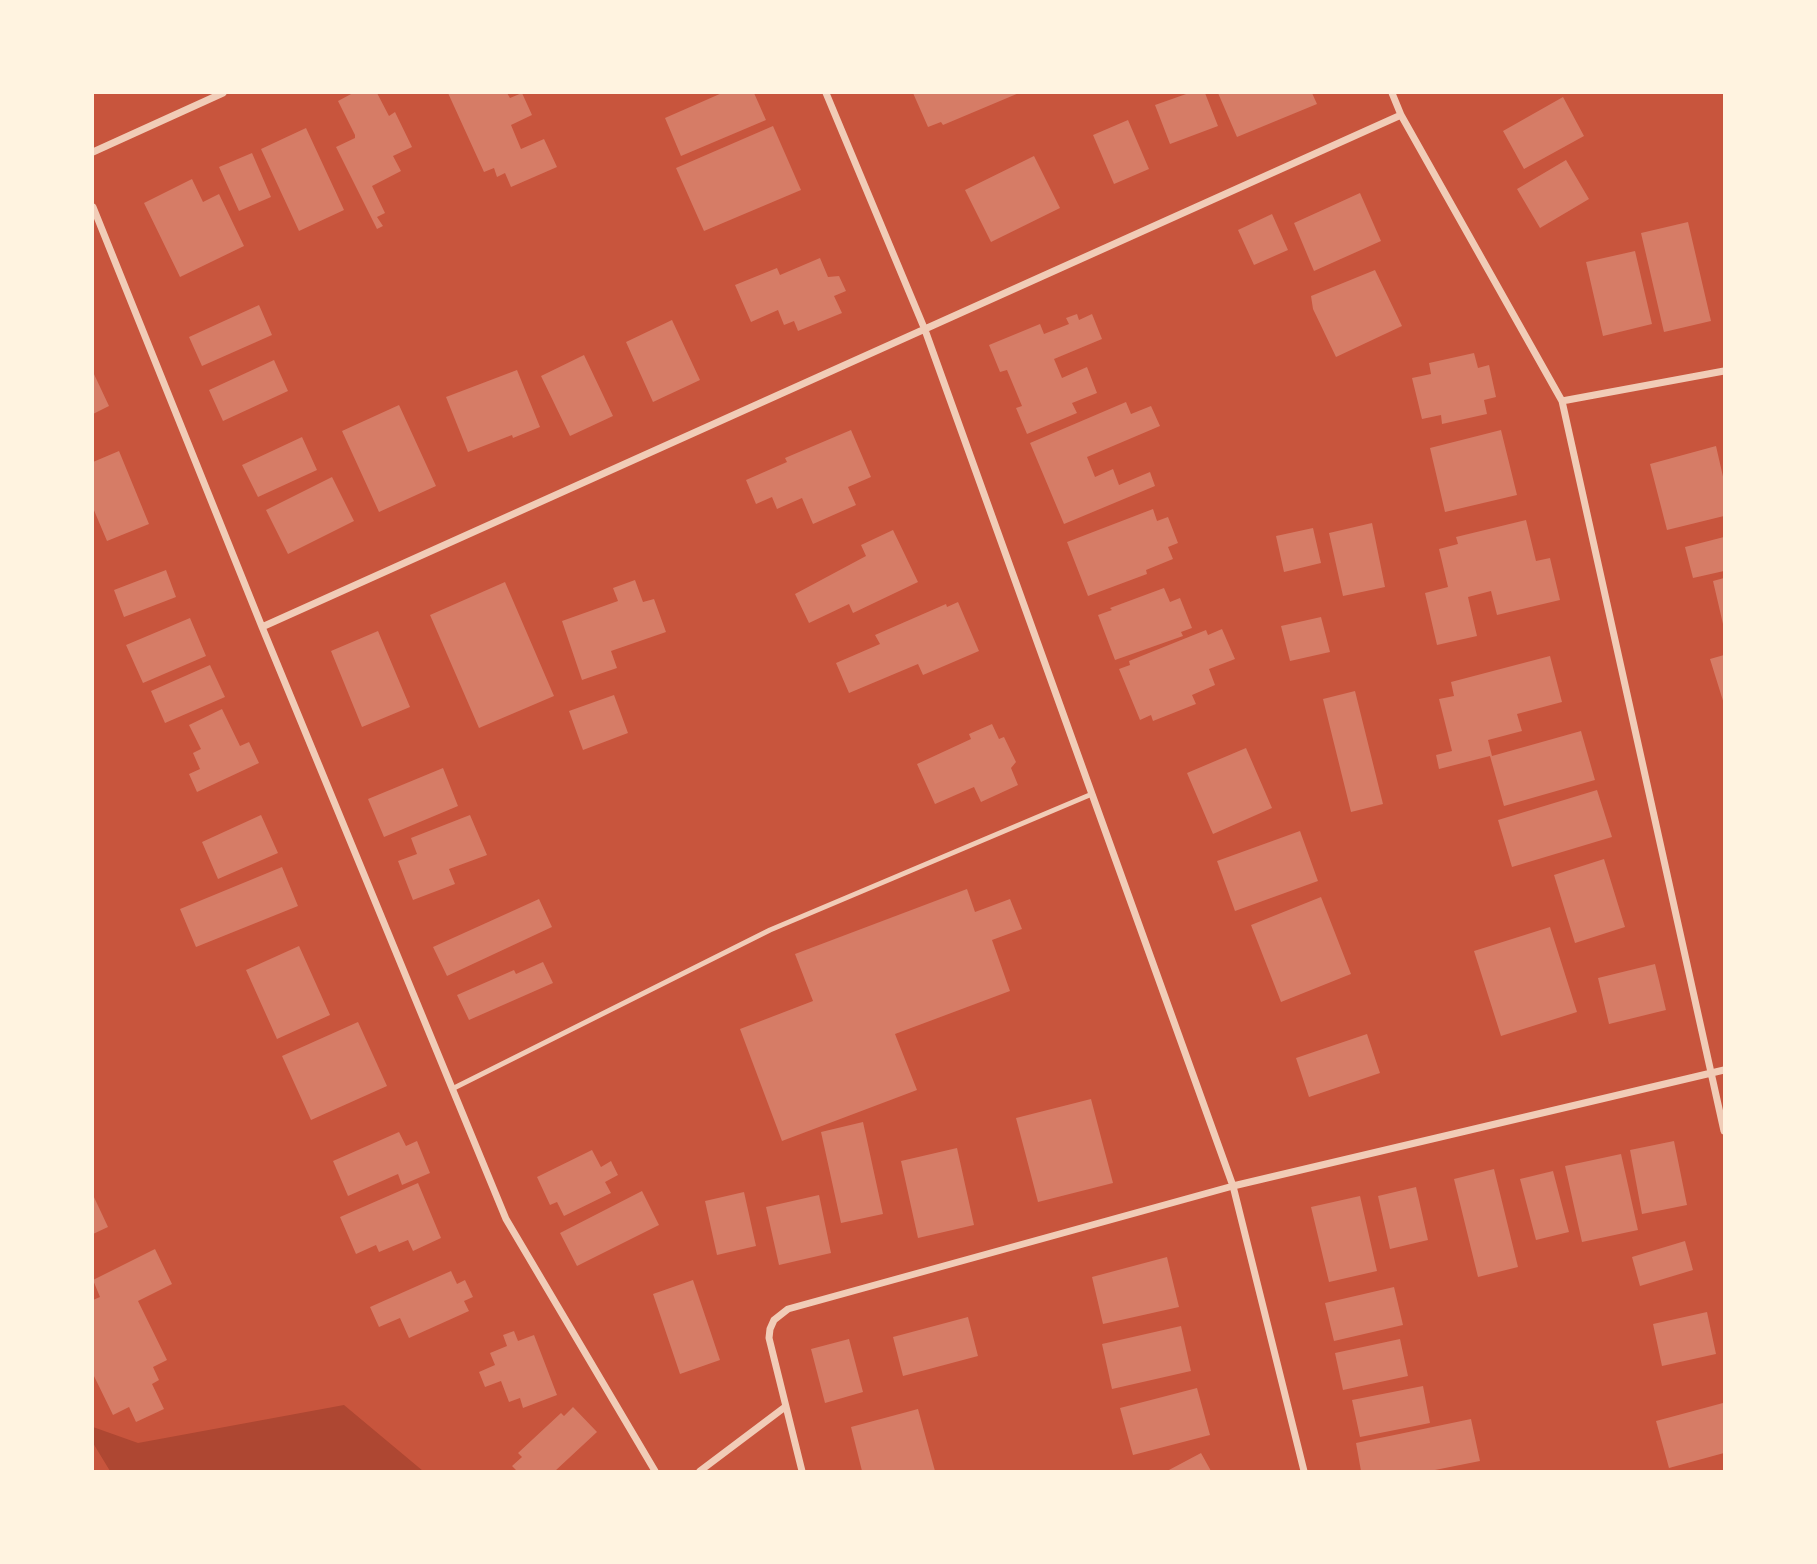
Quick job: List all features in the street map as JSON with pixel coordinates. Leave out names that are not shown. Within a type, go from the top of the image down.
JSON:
[{"type":"street","points":[[93,152],[223,93]]},
{"type":"street","points":[[826,93],[925,330],[1234,1186],[1304,1471]]},
{"type":"street","points":[[1392,93],[1401,116],[1562,401],[1724,1131]]},
{"type":"street","points":[[262,627],[1401,116]]},
{"type":"street","points":[[93,207],[262,627],[506,1219],[655,1471]]},
{"type":"street","points":[[1562,401],[1724,371]]},
{"type":"street","points":[[802,1471],[769,1338],[774,1320],[788,1309],[1234,1186],[1724,1070]]},
{"type":"street","points":[[700,1471],[785,1407]]},
{"type":"lane","points":[[452,1089],[770,930],[1092,794]]},
{"type":"shaded area","points":[[344,1405],[423,1471],[110,1471],[93,1443],[93,1427],[138,1443]]},
{"type":"building","points":[[353,93],[377,93],[389,116],[395,112],[412,147],[393,156],[401,171],[372,186],[385,213],[377,217],[383,226],[377,229],[336,147],[355,138],[338,101]]},
{"type":"building","points":[[448,93],[507,93],[510,98],[522,93],[532,115],[511,125],[521,149],[544,139],[557,167],[511,187],[505,173],[497,177],[494,168],[484,172]]},
{"type":"building","points":[[722,93],[754,93],[766,120],[681,156],[665,118]]},
{"type":"building","points":[[913,93],[1019,93],[943,125],[941,122],[928,127]]},
{"type":"building","points":[[1189,93],[1205,93],[1218,126],[1170,144],[1155,105]]},
{"type":"building","points":[[1218,93],[1312,93],[1317,104],[1237,137]]},
{"type":"building","points":[[1563,97],[1584,136],[1524,169],[1503,131]]},
{"type":"building","points":[[1128,120],[1149,169],[1114,184],[1093,135]]},
{"type":"building","points":[[773,126],[801,190],[704,231],[676,168]]},
{"type":"building","points":[[306,128],[344,210],[299,231],[261,149]]},
{"type":"building","points":[[252,153],[271,197],[239,211],[219,167]]},
{"type":"building","points":[[1034,156],[1060,208],[991,242],[965,190]]},
{"type":"building","points":[[1566,160],[1589,199],[1540,228],[1517,189]]},
{"type":"building","points":[[192,179],[203,202],[219,194],[244,246],[180,277],[144,203]]},
{"type":"building","points":[[1360,193],[1381,241],[1314,271],[1294,223]]},
{"type":"building","points":[[1272,214],[1288,250],[1254,265],[1238,230]]},
{"type":"building","points":[[1688,222],[1711,321],[1664,332],[1641,233]]},
{"type":"building","points":[[1635,251],[1652,324],[1603,336],[1586,262]]},
{"type":"building","points":[[820,258],[828,277],[839,276],[846,291],[834,296],[842,313],[798,331],[794,321],[784,325],[778,310],[751,322],[735,285],[777,268],[780,275]]},
{"type":"building","points":[[1375,270],[1402,326],[1336,357],[1313,309],[1311,296]]},
{"type":"building","points":[[259,305],[272,335],[202,366],[189,337]]},
{"type":"building","points":[[1077,314],[1079,320],[1092,314],[1102,339],[1054,359],[1062,378],[1087,367],[1097,393],[1072,403],[1077,413],[1027,434],[1016,408],[1022,406],[1007,370],[1000,372],[989,345],[1040,324],[1044,334],[1069,324],[1066,318]]},
{"type":"building","points":[[672,320],[700,380],[653,402],[626,342]]},
{"type":"building","points":[[1474,353],[1478,368],[1489,365],[1496,397],[1484,400],[1487,414],[1442,424],[1441,415],[1422,419],[1412,378],[1431,374],[1429,363]]},
{"type":"building","points":[[584,355],[613,416],[570,436],[541,376]]},
{"type":"building","points":[[274,360],[288,391],[223,421],[209,390]]},
{"type":"building","points":[[517,370],[540,427],[468,452],[446,397]]},
{"type":"building","points":[[93,372],[109,406],[93,414]]},
{"type":"building","points":[[1126,402],[1131,414],[1151,406],[1160,426],[1087,457],[1095,477],[1113,469],[1119,485],[1150,472],[1155,486],[1064,524],[1030,443]]},
{"type":"building","points":[[399,405],[436,486],[379,512],[342,431]]},
{"type":"building","points":[[851,430],[871,477],[848,487],[856,505],[813,524],[802,498],[777,509],[772,497],[756,504],[746,480],[787,462],[785,458]]},
{"type":"building","points":[[1501,430],[1517,495],[1445,512],[1430,448]]},
{"type":"building","points":[[302,437],[317,470],[258,497],[242,465]]},
{"type":"building","points":[[1716,446],[1724,481],[1724,516],[1667,530],[1650,464]]},
{"type":"building","points":[[119,451],[149,524],[107,541],[93,508],[93,462]]},
{"type":"building","points":[[332,477],[354,521],[288,554],[266,510]]},
{"type":"building","points":[[1153,509],[1157,521],[1168,517],[1178,543],[1168,547],[1173,559],[1146,570],[1147,574],[1088,596],[1067,542]]},
{"type":"building","points":[[1526,520],[1536,561],[1550,558],[1560,600],[1497,615],[1491,591],[1468,597],[1477,636],[1437,645],[1425,593],[1448,587],[1439,549],[1458,544],[1456,537]]},
{"type":"building","points":[[1372,523],[1385,587],[1343,596],[1329,533]]},
{"type":"building","points":[[1313,528],[1321,563],[1284,572],[1276,536]]},
{"type":"building","points":[[893,530],[918,582],[853,613],[849,604],[809,623],[795,594],[866,556],[861,545]]},
{"type":"building","points":[[1724,537],[1724,571],[1693,578],[1685,547]]},
{"type":"building","points":[[166,570],[176,597],[124,617],[114,590]]},
{"type":"building","points":[[1724,578],[1724,624],[1723,624],[1713,581]]},
{"type":"building","points":[[635,580],[643,602],[654,599],[666,632],[611,651],[617,668],[582,680],[562,621],[618,601],[613,588]]},
{"type":"building","points":[[505,582],[554,696],[479,728],[430,615]]},
{"type":"building","points":[[1164,588],[1170,602],[1180,598],[1192,628],[1181,632],[1183,636],[1115,660],[1098,615]]},
{"type":"building","points":[[958,602],[979,651],[923,675],[918,664],[849,693],[836,663],[880,644],[875,635],[946,604],[947,607]]},
{"type":"building","points":[[1321,617],[1330,652],[1290,661],[1281,626]]},
{"type":"building","points":[[190,618],[206,656],[143,683],[126,645]]},
{"type":"building","points":[[1222,629],[1235,659],[1209,669],[1215,685],[1192,695],[1196,704],[1153,721],[1151,715],[1140,720],[1119,669],[1130,665],[1129,661],[1206,630],[1208,635]]},
{"type":"building","points":[[378,631],[410,707],[362,727],[331,651]]},
{"type":"building","points":[[1724,655],[1724,704],[1710,659]]},
{"type":"building","points":[[1550,656],[1562,702],[1517,714],[1522,731],[1488,740],[1492,756],[1581,731],[1595,780],[1504,806],[1490,756],[1439,769],[1436,755],[1452,751],[1439,699],[1454,696],[1451,682]]},
{"type":"building","points":[[210,665],[225,697],[165,723],[151,691]]},
{"type":"building","points":[[1355,691],[1383,804],[1351,812],[1323,699]]},
{"type":"building","points":[[614,695],[628,733],[583,750],[569,711]]},
{"type":"building","points":[[222,709],[240,746],[249,742],[259,763],[197,792],[189,774],[200,769],[193,753],[201,749],[189,725]]},
{"type":"building","points":[[992,724],[999,739],[1004,737],[1016,762],[1011,768],[1018,785],[981,802],[974,787],[935,804],[917,764],[971,739],[969,734]]},
{"type":"building","points":[[1246,748],[1272,808],[1213,834],[1187,773]]},
{"type":"building","points":[[443,768],[458,806],[384,837],[368,799]]},
{"type":"building","points":[[1597,790],[1612,837],[1512,867],[1498,820]]},
{"type":"building","points":[[261,815],[278,853],[218,879],[202,842]]},
{"type":"building","points":[[470,815],[487,855],[449,869],[455,884],[413,900],[398,861],[417,854],[411,838]]},
{"type":"building","points":[[1300,831],[1318,881],[1235,911],[1217,861]]},
{"type":"building","points":[[1604,859],[1625,927],[1575,943],[1554,875]]},
{"type":"building","points":[[282,867],[298,906],[196,947],[180,909]]},
{"type":"building","points":[[967,889],[975,912],[1010,899],[1022,929],[992,940],[1010,991],[895,1034],[917,1090],[782,1141],[740,1029],[813,1001],[795,954]]},
{"type":"building","points":[[1321,897],[1351,974],[1281,1002],[1251,925]]},
{"type":"building","points":[[539,899],[552,927],[447,976],[433,947]]},
{"type":"building","points":[[1550,927],[1577,1012],[1501,1036],[1474,951]]},
{"type":"building","points":[[299,946],[330,1015],[277,1039],[246,970]]},
{"type":"building","points":[[543,962],[553,983],[469,1020],[457,995],[514,970],[516,974]]},
{"type":"building","points":[[1655,964],[1666,1010],[1609,1024],[1598,978]]},
{"type":"building","points":[[358,1022],[387,1086],[311,1120],[282,1056]]},
{"type":"building","points":[[1367,1034],[1380,1073],[1309,1097],[1296,1058]]},
{"type":"building","points":[[1091,1099],[1113,1183],[1038,1202],[1016,1118]]},
{"type":"building","points":[[863,1122],[883,1214],[841,1223],[821,1132]]},
{"type":"building","points":[[399,1132],[406,1146],[417,1141],[430,1173],[402,1185],[398,1174],[348,1196],[333,1161]]},
{"type":"building","points":[[1674,1141],[1687,1205],[1642,1214],[1630,1150]]},
{"type":"building","points":[[957,1148],[974,1225],[918,1238],[901,1161]]},
{"type":"building","points":[[592,1150],[601,1167],[611,1161],[618,1175],[605,1182],[611,1193],[564,1216],[557,1202],[550,1205],[537,1177]]},
{"type":"building","points":[[1621,1154],[1638,1230],[1582,1242],[1565,1166]]},
{"type":"building","points":[[1494,1169],[1518,1267],[1478,1277],[1454,1179]]},
{"type":"building","points":[[1553,1171],[1569,1232],[1536,1240],[1520,1179]]},
{"type":"building","points":[[418,1183],[441,1238],[413,1251],[408,1240],[379,1252],[376,1245],[356,1254],[340,1217]]},
{"type":"building","points":[[1416,1187],[1428,1240],[1390,1249],[1378,1196]]},
{"type":"building","points":[[642,1191],[659,1225],[577,1266],[560,1233]]},
{"type":"building","points":[[744,1192],[756,1246],[717,1255],[705,1201]]},
{"type":"building","points":[[93,1195],[108,1227],[93,1234]]},
{"type":"building","points":[[819,1195],[831,1253],[779,1265],[766,1207]]},
{"type":"building","points":[[1360,1196],[1377,1271],[1329,1282],[1311,1207]]},
{"type":"building","points":[[1685,1241],[1693,1270],[1640,1286],[1632,1257]]},
{"type":"building","points":[[155,1249],[172,1284],[138,1301],[167,1360],[153,1367],[159,1380],[152,1384],[164,1409],[136,1422],[129,1407],[113,1415],[93,1374],[93,1300],[100,1297],[93,1280]]},
{"type":"building","points":[[1167,1257],[1179,1307],[1103,1324],[1092,1277]]},
{"type":"building","points":[[451,1271],[457,1284],[465,1280],[473,1297],[464,1301],[469,1311],[409,1338],[400,1318],[379,1327],[370,1307]]},
{"type":"building","points":[[693,1280],[720,1360],[680,1374],[653,1294]]},
{"type":"building","points":[[1394,1287],[1403,1325],[1334,1341],[1325,1303]]},
{"type":"building","points":[[1707,1312],[1716,1354],[1662,1366],[1653,1324]]},
{"type":"building","points":[[968,1317],[978,1356],[903,1376],[893,1337]]},
{"type":"building","points":[[1181,1326],[1191,1371],[1112,1389],[1102,1344]]},
{"type":"building","points":[[514,1331],[518,1341],[534,1335],[557,1395],[523,1408],[520,1398],[509,1402],[501,1381],[485,1387],[479,1372],[495,1365],[490,1353],[507,1346],[503,1335]]},
{"type":"building","points":[[849,1339],[863,1392],[825,1403],[811,1349]]},
{"type":"building","points":[[1400,1339],[1408,1376],[1343,1390],[1335,1353]]},
{"type":"building","points":[[1423,1386],[1430,1423],[1360,1437],[1352,1400]]},
{"type":"building","points":[[1197,1388],[1210,1435],[1133,1455],[1120,1408]]},
{"type":"building","points":[[1723,1403],[1724,1453],[1669,1468],[1656,1421]]},
{"type":"building","points":[[573,1407],[597,1432],[555,1471],[517,1471],[512,1466],[522,1457],[518,1453],[561,1413],[564,1416]]},
{"type":"building","points":[[918,1409],[935,1471],[862,1471],[851,1427]]},
{"type":"building","points":[[1471,1419],[1480,1461],[1430,1471],[1361,1471],[1356,1443]]},
{"type":"building","points":[[1201,1453],[1211,1471],[1167,1471]]}]
